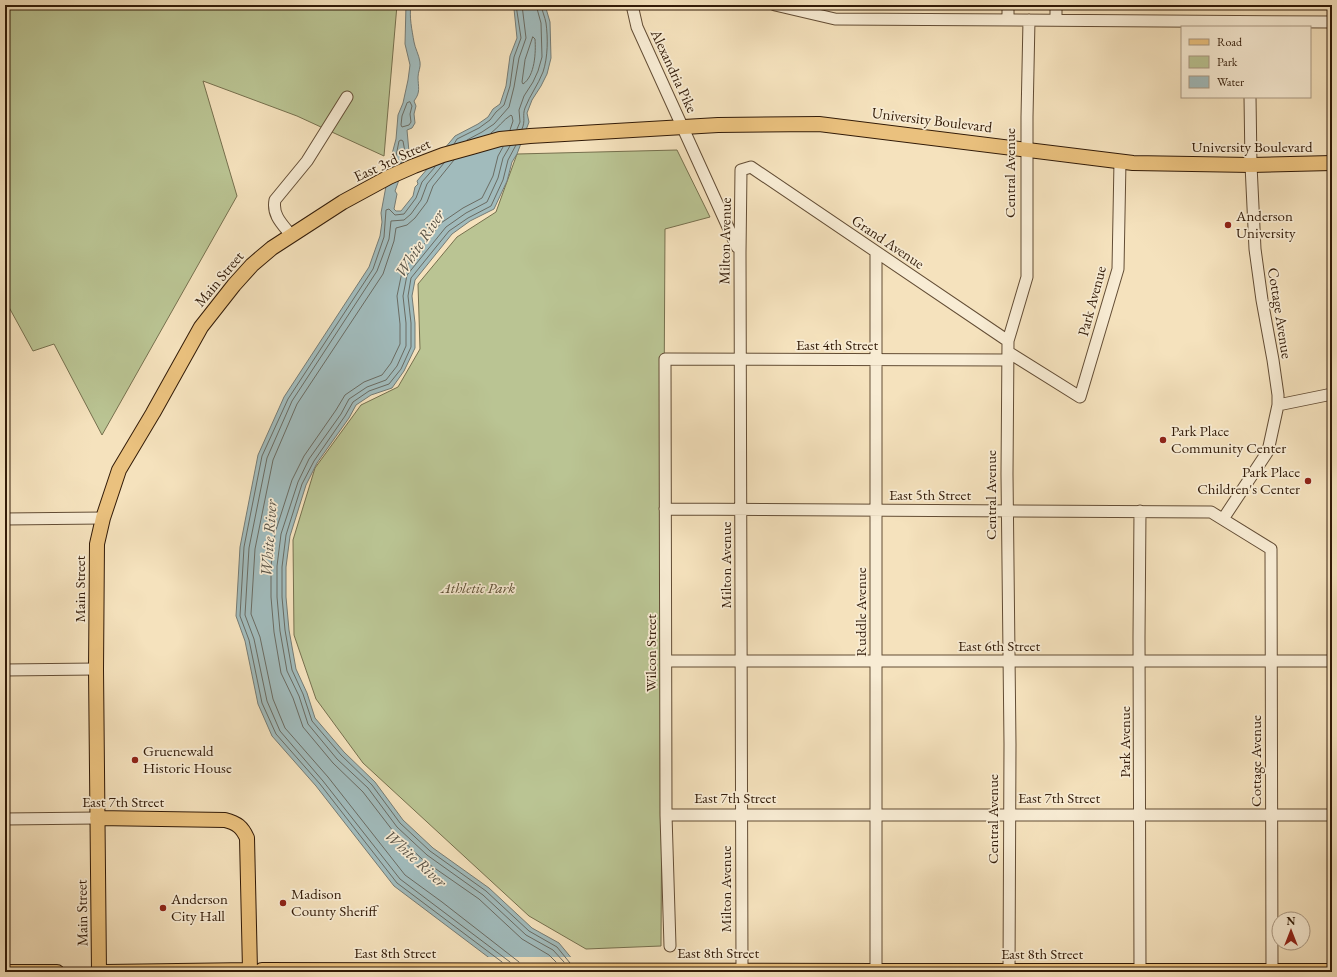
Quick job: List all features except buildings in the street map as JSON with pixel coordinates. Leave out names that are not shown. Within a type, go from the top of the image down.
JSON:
[{"type":"main road","name":"University Boulevard","points":[[551,134],[683,126],[819,124],[1120,162],[1251,165],[1332,164]]},
{"type":"main road","name":"East 3rd Street","points":[[263,255],[291,235],[343,202],[389,177],[443,155],[500,140],[551,134]]},
{"type":"main road","name":"Main Street","points":[[99,972],[96,669],[97,544],[103,518],[119,470],[201,327],[234,285],[263,255]]},
{"type":"main road","name":"East 7th Street","points":[[97,818],[225,820],[240,826],[247,838],[254,970]]},
{"type":"main road","name":"East 8th Street","points":[[105,972],[254,970],[742,970],[876,972],[1332,971]]},
{"type":"main road","points":[[5,972],[57,972]]},
{"type":"street","name":"Alexandria Pike","points":[[632,5],[637,27],[740,253]]},
{"type":"street","points":[[775,5],[835,19],[1056,20],[1251,24],[1332,22]]},
{"type":"street","points":[[1008,5],[1008,20]]},
{"type":"street","points":[[1056,5],[1056,20]]},
{"type":"street","name":"Central Avenue","points":[[1009,972],[1010,815],[1007,510],[1008,341],[1027,277],[1029,20]]},
{"type":"street","points":[[291,235],[277,219],[273,208],[275,200],[307,161],[347,97]]},
{"type":"street","name":"Cottage Avenue","points":[[1223,519],[1268,451],[1278,405],[1273,360],[1262,300],[1255,249],[1251,165],[1250,98]]},
{"type":"street","name":"Park Avenue","points":[[1008,356],[1080,397],[1118,269],[1120,162]]},
{"type":"street","name":"Milton Avenue","points":[[742,970],[740,253],[741,170],[751,167]]},
{"type":"street","name":"Grand Avenue","points":[[751,167],[1008,341]]},
{"type":"street","name":"Ruddle Avenue","points":[[876,252],[876,972]]},
{"type":"street","name":"East 4th Street","points":[[665,360],[876,360],[1008,356]]},
{"type":"street","name":"Wilcon Street","points":[[665,360],[666,815],[670,946]]},
{"type":"street","points":[[1278,405],[1332,394]]},
{"type":"street","name":"East 5th Street","points":[[665,509],[1211,512],[1271,549]]},
{"type":"street","name":"Park Avenue","points":[[1140,511],[1140,972]]},
{"type":"street","points":[[5,519],[103,518]]},
{"type":"street","name":"Cottage Avenue","points":[[1271,549],[1272,971]]},
{"type":"street","name":"East 6th Street","points":[[666,661],[1332,662]]},
{"type":"street","points":[[5,670],[96,669]]},
{"type":"street","name":"East 7th Street","points":[[666,815],[1332,815]]},
{"type":"street","name":"East 7th Street","points":[[5,819],[97,818]]},
{"type":"green space","points":[[5,5],[397,5],[384,156],[297,116],[203,81],[237,196],[102,435],[54,344],[33,351],[5,300]]},
{"type":"green space","name":"Athletic Park","points":[[677,150],[710,217],[665,229],[661,946],[586,949],[529,916],[363,763],[316,699],[294,635],[293,540],[315,468],[361,405],[398,387],[420,349],[418,284],[457,237],[496,212],[517,154]]},
{"type":"water","name":"White River","points":[[406,5],[411,5],[410,14],[412,28],[420,64],[418,77],[419,87],[414,101],[416,106],[414,114],[415,123],[412,128],[407,130],[409,152],[395,191],[397,194],[394,209],[396,211],[401,211],[413,196],[415,187],[418,184],[417,181],[455,136],[488,117],[493,109],[500,104],[506,86],[510,56],[517,38],[514,9],[512,5],[545,5],[550,22],[551,58],[547,74],[532,100],[527,113],[529,122],[517,154],[512,162],[507,181],[494,209],[470,221],[452,234],[415,280],[412,296],[415,323],[415,348],[404,371],[392,388],[371,395],[356,405],[349,418],[317,463],[306,485],[290,536],[286,567],[286,597],[289,630],[296,669],[307,693],[315,718],[344,752],[375,782],[403,820],[433,848],[489,888],[532,928],[559,943],[583,972],[508,972],[394,886],[316,786],[272,736],[258,704],[245,641],[236,616],[240,547],[258,455],[284,397],[369,267],[380,236],[382,222],[381,213],[396,139],[398,115],[403,103],[410,65],[405,44]]},
{"type":"pier","points":[[484,957],[573,957],[585,971],[505,972]]},
{"type":"place","name":"Anderson University","points":[[1228,225]]},
{"type":"place","name":"Park Place Community Center","points":[[1163,440]]},
{"type":"place","name":"Park Place Children's Center","points":[[1308,481]]},
{"type":"place","name":"Gruenewald Historic House","points":[[135,760]]},
{"type":"place","name":"Madison County Sheriff","points":[[283,903]]},
{"type":"place","name":"Anderson City Hall","points":[[163,908]]}]
